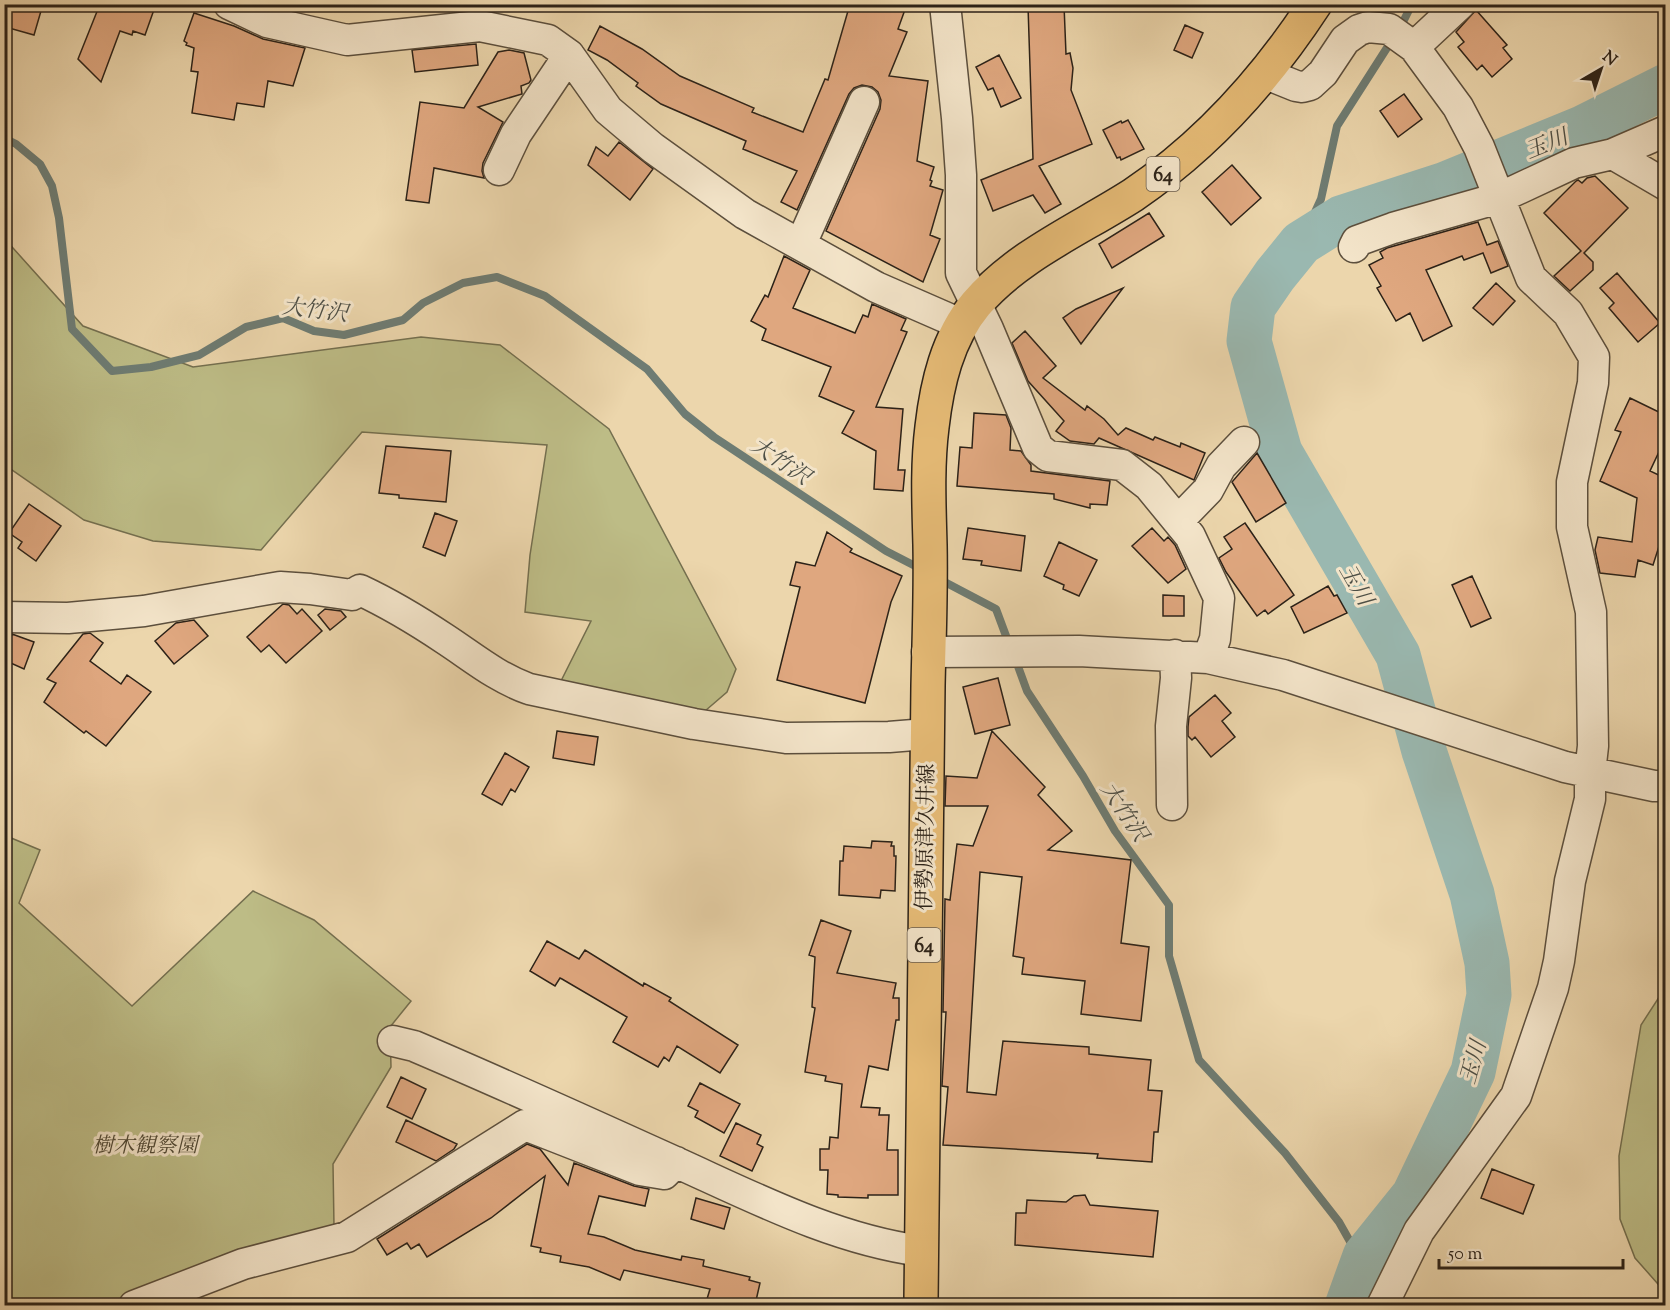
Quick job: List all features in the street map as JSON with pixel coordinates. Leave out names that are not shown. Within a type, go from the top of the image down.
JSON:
[{"type":"main road","name":"64","points":[[969,315],[1021,263],[1130,196],[1193,149],[1266,74],[1315,4]]},
{"type":"main road","name":"伊勢原津久井線","points":[[921,1305],[930,548],[927,481],[931,429],[942,370],[951,346],[969,315]]},
{"type":"street","points":[[229,4],[267,22],[346,40],[480,26],[548,40],[569,55],[608,110],[653,148],[745,214],[876,287],[969,315],[988,329],[1038,448],[1048,456],[1122,465],[1149,486],[1190,536],[1219,598],[1215,639],[1208,658]]},
{"type":"street","points":[[945,4],[961,175],[961,273],[969,315]]},
{"type":"street","points":[[1402,38],[1460,4]]},
{"type":"street","points":[[1266,74],[1296,86],[1310,85],[1323,74],[1345,40],[1359,30],[1368,27],[1402,38],[1458,107],[1479,147],[1531,278],[1568,313],[1593,357],[1593,383],[1572,482],[1572,527],[1591,612],[1593,746],[1590,799],[1570,881],[1553,988],[1516,1096],[1419,1231],[1382,1305]]},
{"type":"street","points":[[499,170],[516,134],[534,104],[569,55]]},
{"type":"street","points":[[801,244],[864,102]]},
{"type":"street","points":[[1354,247],[1357,242],[1393,228],[1497,193],[1574,163],[1613,154],[1665,131]]},
{"type":"street","points":[[1613,154],[1665,185]]},
{"type":"street","points":[[1178,521],[1208,490],[1221,466],[1245,441]]},
{"type":"street","points":[[4,617],[68,618],[144,611],[280,587],[352,595],[360,590],[427,627],[505,681],[529,689],[694,724],[786,738],[889,737],[926,734]]},
{"type":"street","points":[[927,652],[1050,651],[1208,658],[1283,675],[1352,696],[1565,767],[1654,786],[1665,786]]},
{"type":"street","points":[[1172,805],[1171,726],[1176,678],[1175,655]]},
{"type":"street","points":[[393,1041],[424,1050],[776,1208],[889,1247],[921,1251]]},
{"type":"street","points":[[134,1305],[243,1264],[347,1237],[525,1125],[640,1170],[664,1174],[676,1162]]},
{"type":"green space","points":[[4,238],[83,326],[193,367],[421,337],[500,345],[609,429],[736,669],[727,692],[705,711],[560,683],[591,621],[525,612],[530,555],[547,445],[362,432],[261,550],[153,541],[84,520],[5,465]]},
{"type":"green space","name":"樹木観察園","points":[[4,835],[40,850],[19,903],[132,1006],[253,891],[314,920],[411,1001],[390,1027],[391,1067],[333,1164],[334,1226],[109,1305],[5,1305]]},
{"type":"green space","points":[[1665,988],[1665,1292],[1635,1258],[1620,1219],[1619,1156],[1641,1025]]},
{"type":"building","points":[[4,4],[43,4],[34,35],[9,28],[10,24],[4,22]]},
{"type":"building","points":[[100,4],[156,4],[145,35],[133,31],[132,35],[120,31],[101,82],[78,59]]},
{"type":"building","points":[[850,4],[907,4],[898,29],[907,32],[889,76],[928,81],[917,161],[934,167],[930,186],[943,190],[930,235],[940,239],[923,282],[826,231],[880,109],[881,100],[878,92],[872,87],[862,85],[854,88],[849,94],[797,210],[781,202],[797,171],[743,149],[746,141],[661,104],[636,86],[638,83],[607,60],[588,50],[600,26],[642,49],[680,76],[754,108],[752,112],[803,132],[825,79],[828,80]]},
{"type":"building","points":[[1064,5],[1066,54],[1070,53],[1073,68],[1071,90],[1092,144],[1039,166],[1061,204],[1045,213],[1033,195],[993,211],[981,180],[1033,159],[1028,6]]},
{"type":"building","points":[[1476,10],[1507,45],[1503,48],[1512,59],[1492,77],[1482,65],[1477,70],[1458,47],[1464,42],[1456,32]]},
{"type":"building","points":[[194,13],[234,26],[263,39],[305,48],[293,86],[268,81],[264,107],[237,103],[234,120],[192,113],[198,72],[191,71],[194,48],[186,45],[184,41]]},
{"type":"building","points":[[1185,25],[1203,33],[1192,58],[1174,50]]},
{"type":"building","points":[[476,44],[478,65],[415,72],[412,50]]},
{"type":"building","points":[[509,50],[524,53],[531,80],[521,86],[522,94],[478,107],[503,122],[483,163],[484,178],[434,168],[429,203],[406,200],[420,102],[464,108],[498,52]]},
{"type":"building","points":[[999,55],[1021,98],[1001,107],[993,88],[988,90],[976,67]]},
{"type":"building","points":[[1404,94],[1422,119],[1398,137],[1380,111]]},
{"type":"building","points":[[1128,120],[1144,149],[1121,160],[1120,157],[1117,158],[1103,130]]},
{"type":"building","points":[[619,142],[653,169],[630,200],[588,165],[596,147],[608,156]]},
{"type":"building","points":[[1232,165],[1261,198],[1231,225],[1202,192]]},
{"type":"building","points":[[1595,176],[1628,208],[1584,253],[1593,262],[1593,270],[1570,291],[1554,276],[1581,251],[1544,213],[1576,181],[1582,183],[1587,178]]},
{"type":"building","points":[[1149,213],[1164,236],[1112,268],[1099,244]]},
{"type":"building","points":[[1478,222],[1487,245],[1498,241],[1508,266],[1491,273],[1483,253],[1464,260],[1462,256],[1426,270],[1452,326],[1423,341],[1410,313],[1396,321],[1377,288],[1381,286],[1369,265],[1383,258],[1380,252],[1387,248]]},
{"type":"building","points":[[784,256],[810,270],[793,308],[855,333],[863,315],[868,317],[872,304],[906,319],[901,330],[907,332],[876,407],[903,409],[898,470],[905,470],[903,491],[874,489],[876,451],[842,433],[854,411],[819,396],[831,367],[762,340],[766,329],[751,321],[765,295],[768,297]]},
{"type":"building","points":[[1617,273],[1660,323],[1638,342],[1609,308],[1614,303],[1600,288]]},
{"type":"building","points":[[1496,283],[1515,301],[1493,325],[1473,308]]},
{"type":"building","points":[[1123,288],[1081,344],[1063,318],[1076,309]]},
{"type":"building","points":[[1025,331],[1056,366],[1043,378],[1085,410],[1087,406],[1104,419],[1118,435],[1126,428],[1153,440],[1155,437],[1180,447],[1181,443],[1205,453],[1194,480],[1099,438],[1094,444],[1070,441],[1056,431],[1064,421],[1028,381],[1012,343]]},
{"type":"building","points":[[1630,398],[1665,415],[1665,439],[1650,471],[1665,478],[1665,542],[1661,540],[1653,565],[1638,560],[1635,577],[1600,573],[1595,550],[1598,537],[1632,542],[1637,498],[1600,481],[1621,432],[1615,430]]},
{"type":"building","points":[[974,413],[1006,415],[1011,428],[1010,450],[1021,451],[1031,465],[1031,471],[1110,481],[1107,505],[1090,504],[1090,508],[1054,499],[1054,494],[957,486],[960,447],[972,448]]},
{"type":"building","points":[[386,446],[451,451],[446,502],[399,498],[399,495],[379,493]]},
{"type":"building","points":[[1257,453],[1286,503],[1256,522],[1232,482]]},
{"type":"building","points":[[29,504],[61,526],[36,561],[18,548],[22,542],[9,533]]},
{"type":"building","points":[[435,513],[457,521],[445,556],[423,547]]},
{"type":"building","points":[[1245,523],[1294,595],[1268,614],[1265,610],[1257,616],[1226,572],[1219,558],[1232,549],[1224,537]]},
{"type":"building","points":[[968,528],[1025,536],[1021,571],[981,565],[982,561],[963,559]]},
{"type":"building","points":[[1152,528],[1164,541],[1168,537],[1175,545],[1186,569],[1168,583],[1132,546]]},
{"type":"building","points":[[827,532],[852,549],[850,552],[902,576],[891,602],[865,703],[777,680],[800,587],[790,585],[796,562],[815,566]]},
{"type":"building","points":[[1059,542],[1097,560],[1079,596],[1063,589],[1064,585],[1044,576]]},
{"type":"building","points":[[1472,576],[1491,618],[1471,627],[1452,585]]},
{"type":"building","points":[[1328,586],[1334,596],[1337,595],[1347,613],[1304,633],[1291,607]]},
{"type":"building","points":[[1163,595],[1184,596],[1184,616],[1163,616]]},
{"type":"building","points":[[283,604],[289,605],[297,614],[302,609],[322,631],[286,663],[269,645],[261,652],[247,637]]},
{"type":"building","points":[[325,609],[341,611],[346,617],[330,630],[318,615]]},
{"type":"building","points":[[194,620],[208,636],[174,664],[155,641],[176,623]]},
{"type":"building","points":[[90,633],[103,643],[90,661],[121,684],[127,675],[151,692],[106,746],[86,731],[84,733],[44,702],[56,683],[47,679],[83,634]]},
{"type":"building","points":[[12,634],[34,642],[24,669],[4,660],[4,637],[10,640]]},
{"type":"building","points":[[998,678],[1010,725],[975,734],[963,687]]},
{"type":"building","points":[[1215,695],[1231,713],[1222,721],[1235,737],[1211,757],[1195,737],[1192,740],[1188,736],[1188,727],[1189,717]]},
{"type":"building","points":[[557,731],[598,737],[594,765],[553,758]]},
{"type":"building","points":[[992,731],[1045,787],[1038,795],[1072,831],[1048,850],[1131,860],[1121,943],[1149,947],[1141,1021],[1081,1014],[1085,981],[1022,974],[1024,958],[1013,956],[1022,877],[980,872],[967,1092],[996,1095],[1003,1041],[1089,1047],[1089,1054],[1151,1060],[1148,1090],[1162,1091],[1158,1132],[1154,1132],[1152,1162],[1097,1158],[1098,1154],[943,1145],[948,1087],[942,1086],[946,1012],[943,1012],[945,899],[950,900],[957,844],[973,846],[988,806],[945,806],[946,776],[977,778]]},
{"type":"building","points":[[505,753],[529,767],[515,792],[511,789],[502,805],[482,794]]},
{"type":"building","points":[[872,841],[892,842],[891,846],[894,846],[895,891],[881,890],[880,898],[839,895],[840,861],[843,861],[844,846],[871,848]]},
{"type":"building","points":[[821,920],[851,931],[837,973],[896,983],[893,998],[899,998],[899,1020],[896,1020],[888,1070],[869,1066],[861,1107],[880,1108],[879,1115],[889,1115],[887,1150],[898,1150],[898,1195],[868,1195],[868,1198],[838,1197],[838,1195],[827,1194],[828,1170],[820,1170],[820,1149],[829,1149],[830,1137],[838,1138],[842,1084],[825,1081],[826,1076],[805,1072],[815,1008],[812,1007],[815,957],[809,955]]},
{"type":"building","points":[[547,941],[579,959],[585,950],[643,986],[644,983],[671,998],[669,1001],[738,1045],[720,1073],[677,1046],[669,1061],[664,1057],[658,1067],[613,1042],[627,1017],[560,978],[555,986],[530,971]]},
{"type":"building","points":[[401,1077],[426,1089],[412,1119],[387,1107]]},
{"type":"building","points":[[700,1083],[740,1104],[724,1133],[695,1117],[698,1111],[688,1106]]},
{"type":"building","points":[[406,1120],[457,1144],[454,1149],[436,1161],[396,1142]]},
{"type":"building","points":[[736,1123],[761,1135],[757,1144],[763,1147],[752,1171],[720,1156]]},
{"type":"building","points":[[527,1144],[540,1149],[568,1185],[574,1163],[634,1186],[649,1189],[645,1206],[599,1196],[588,1234],[604,1237],[635,1250],[681,1260],[682,1256],[704,1260],[703,1266],[750,1277],[749,1280],[760,1283],[755,1305],[734,1305],[707,1299],[710,1289],[624,1270],[620,1280],[589,1267],[560,1262],[561,1256],[540,1252],[541,1248],[531,1246],[545,1176],[491,1218],[427,1257],[419,1244],[411,1249],[407,1243],[387,1255],[377,1239]]},
{"type":"building","points":[[1492,1169],[1534,1185],[1523,1214],[1481,1198]]},
{"type":"building","points":[[1085,1195],[1090,1205],[1158,1211],[1153,1257],[1015,1245],[1016,1213],[1026,1213],[1027,1200],[1066,1202],[1074,1196]]},
{"type":"building","points":[[696,1198],[730,1208],[724,1229],[691,1219]]},
{"type":"waterway","points":[[1399,30],[1412,4]]},
{"type":"waterway","points":[[1301,243],[1321,199],[1337,126],[1392,40]]},
{"type":"waterway","name":"玉川","points":[[1347,1306],[1365,1256],[1414,1195],[1473,1072],[1489,995],[1487,963],[1472,894],[1424,751],[1398,655],[1280,452],[1249,341],[1253,307],[1301,243],[1341,218],[1443,185],[1582,128],[1666,86]]},
{"type":"waterway","points":[[1576,131],[1585,147]]},
{"type":"waterway","name":"大竹沢","points":[[4,138],[16,144],[40,164],[52,186],[59,218],[72,329],[112,371],[151,367],[199,355],[246,327],[283,318],[314,331],[344,335],[403,320],[423,303],[463,283],[497,277],[545,296],[647,369],[685,414],[714,437],[886,551],[921,569]]},
{"type":"waterway","name":"大竹沢","points":[[939,579],[996,609],[1009,644]]},
{"type":"waterway","name":"大竹沢","points":[[1015,658],[1027,691],[1083,776],[1115,831],[1169,905],[1169,956],[1199,1060],[1285,1153],[1339,1222],[1352,1245],[1365,1256]]}]
